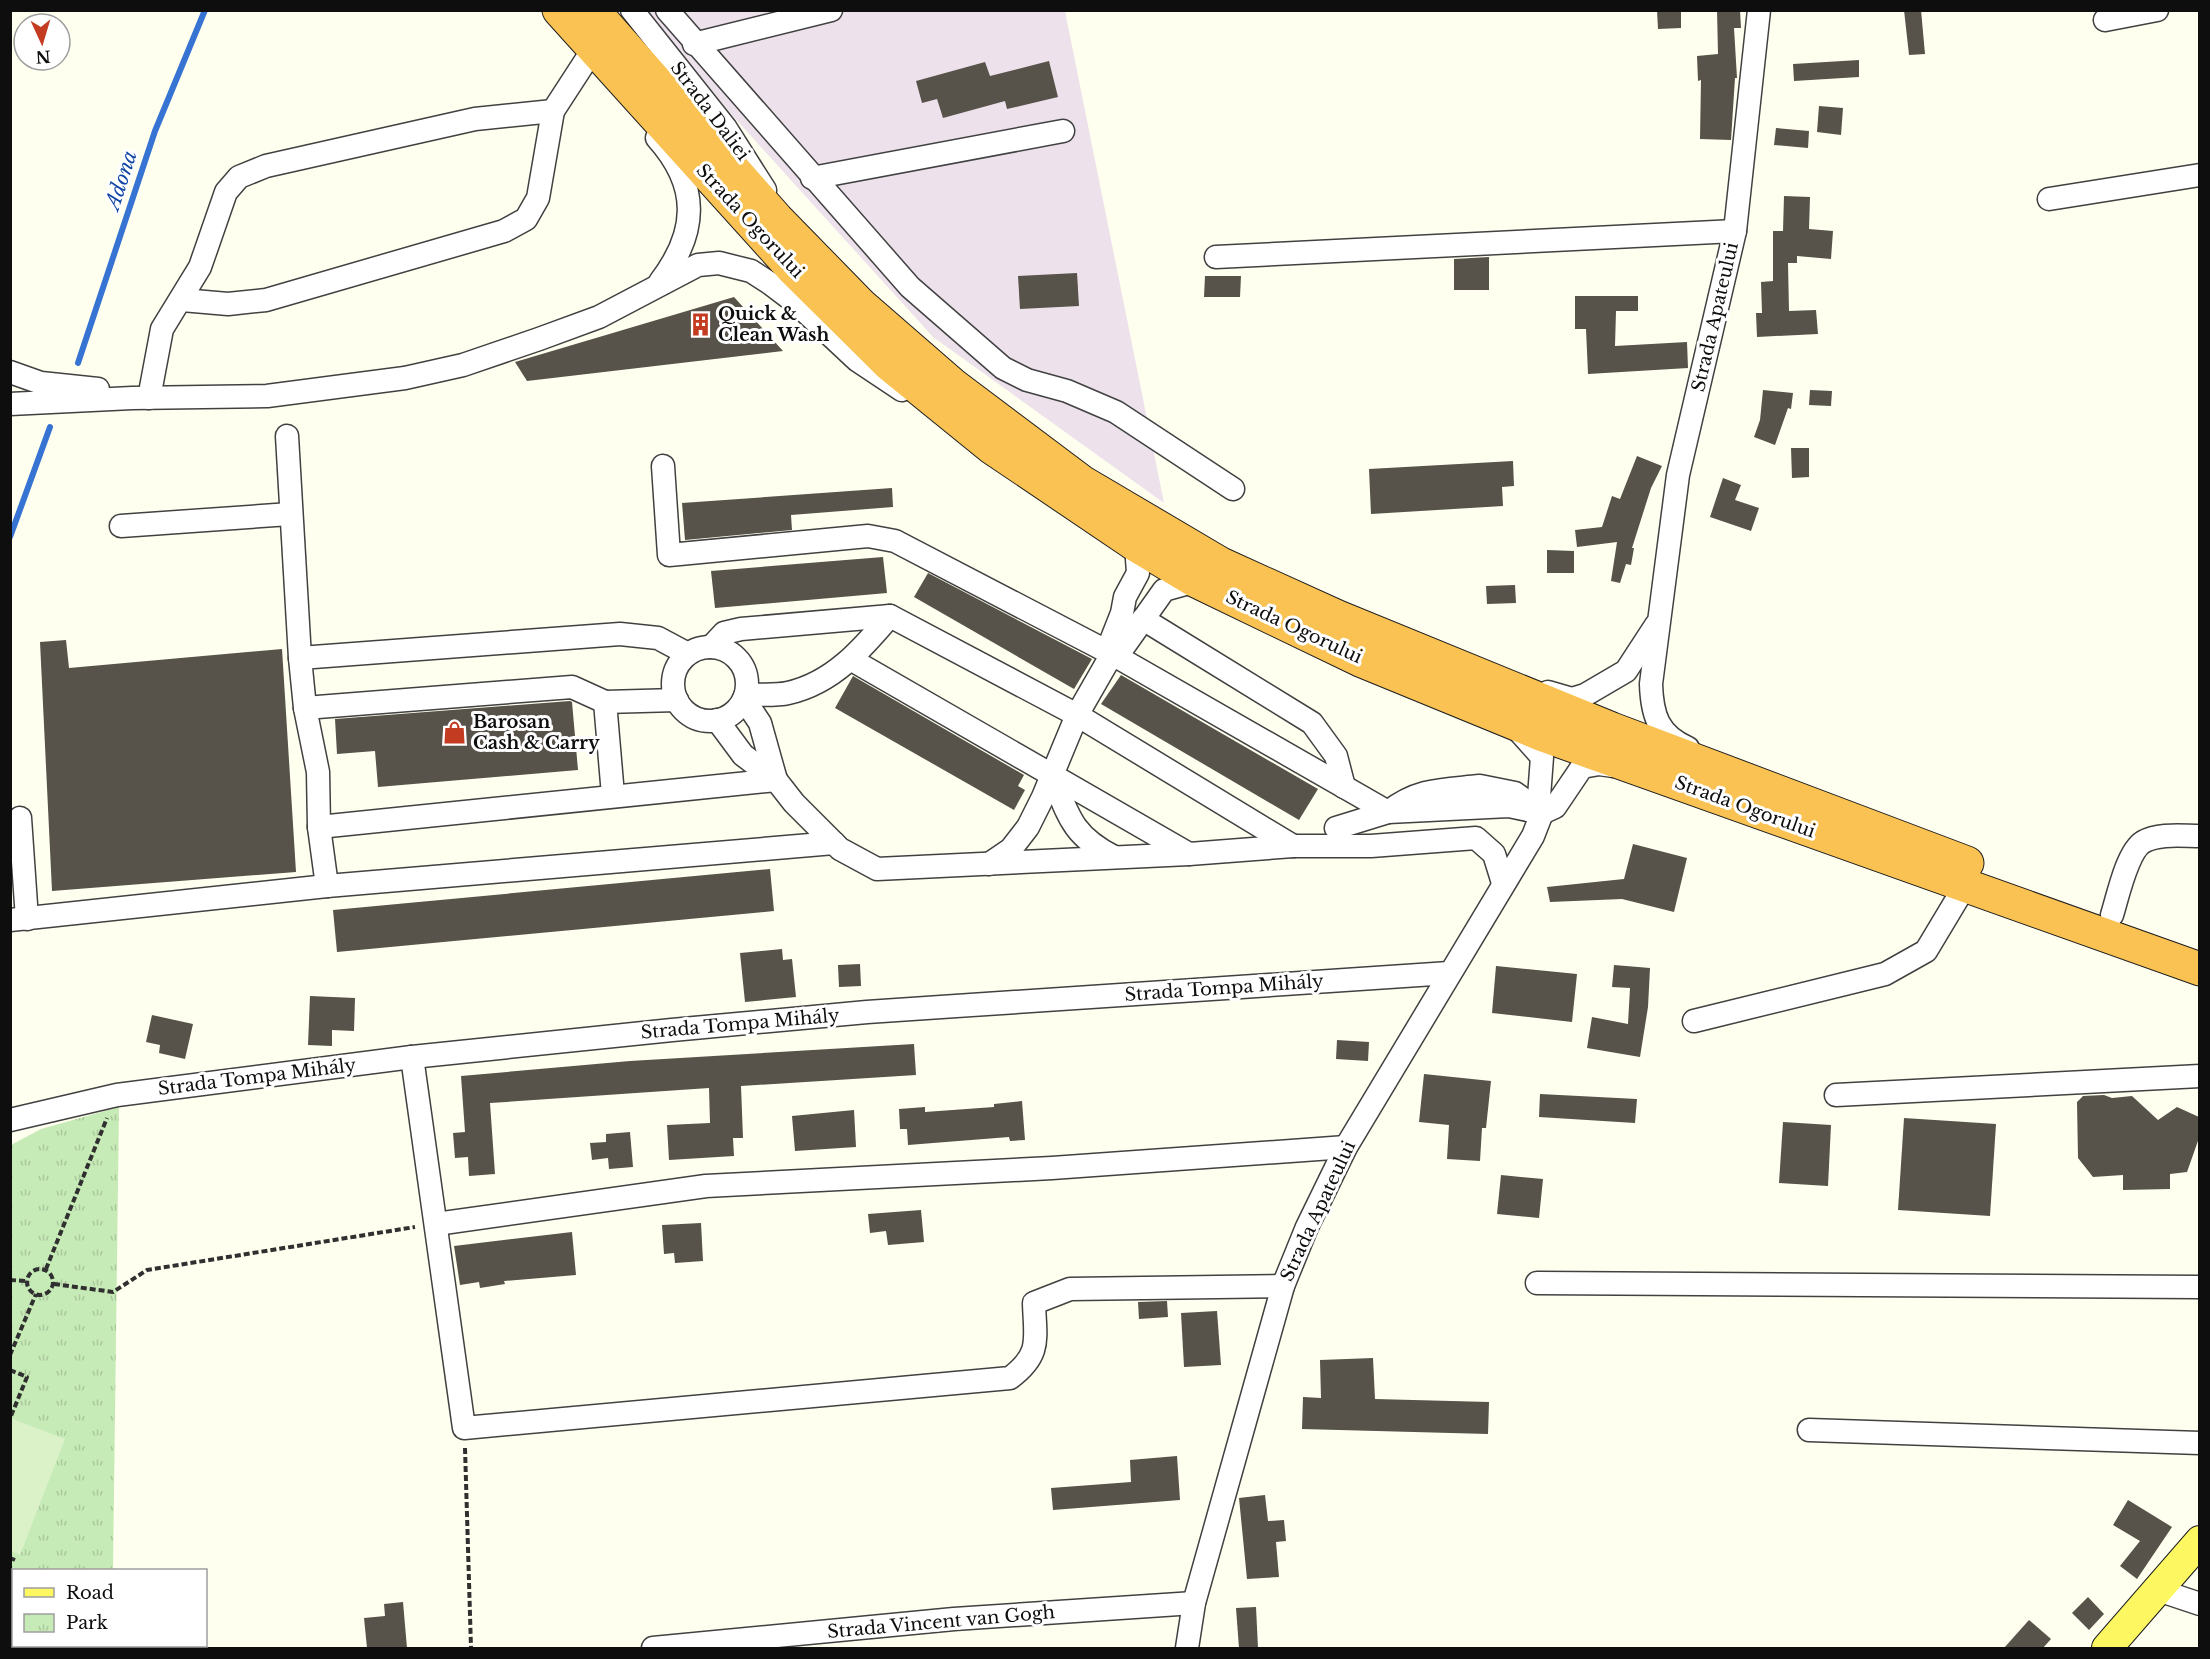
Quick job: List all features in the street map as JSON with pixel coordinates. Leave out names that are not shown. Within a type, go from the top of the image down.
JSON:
[{"type":"highway","name":"Strada Ogorului","points":[[558,10],[792,268],[890,365],[991,447],[1136,545],[1196,581],[1360,660],[1509,722],[2199,969]]},
{"type":"highway","name":"Strada Ogorului","points":[[593,10],[777,219],[861,305],[905,345],[953,385],[1082,482],[1221,564],[1338,617],[1612,729],[2199,948]]},
{"type":"main road","points":[[2107,1648],[2199,1541]]},
{"type":"street","points":[[558,10],[640,119],[671,153],[685,183],[690,205],[685,242],[676,261],[657,286]]},
{"type":"street","name":"Strada Daliei","points":[[632,10],[744,154],[759,179],[777,219]]},
{"type":"street","points":[[667,10],[694,44],[910,287],[1003,368],[1028,381],[1067,390],[1116,412],[1233,489]]},
{"type":"street","points":[[694,44],[831,10]]},
{"type":"street","name":"Strada Apateului","points":[[1759,10],[1735,231],[1678,475],[1658,621],[1651,702],[1654,714],[1670,741],[1727,762],[1841,813]]},
{"type":"street","points":[[2105,20],[2157,10]]},
{"type":"street","points":[[182,300],[228,303],[266,300],[504,231],[526,219],[538,198],[553,111],[591,54]]},
{"type":"street","points":[[140,398],[162,329],[182,300],[200,267],[226,192],[239,177],[266,166],[475,119],[553,111]]},
{"type":"street","points":[[812,178],[1063,131]]},
{"type":"street","points":[[2049,199],[2199,175]]},
{"type":"street","points":[[1216,257],[1735,231]]},
{"type":"street","points":[[10,404],[140,398],[267,396],[405,378],[463,365],[569,328],[599,317],[698,265],[719,263],[750,271],[796,303],[857,360],[882,379],[939,407]]},
{"type":"street","points":[[10,372],[41,383],[102,390],[140,398]]},
{"type":"street","points":[[287,436],[300,658],[305,708],[318,772],[319,827],[327,886]]},
{"type":"street","points":[[663,466],[669,555],[843,538],[885,537],[1112,654],[1393,817]]},
{"type":"street","points":[[121,526],[290,514]]},
{"type":"street","points":[[1112,654],[1109,646],[1122,613],[1125,597],[1138,573],[1136,545]]},
{"type":"street","points":[[989,864],[1011,849],[1028,827],[1043,798],[1077,715],[1112,654],[1120,652],[1164,590],[1196,581]]},
{"type":"street","points":[[711,647],[724,633],[741,629],[890,616],[1077,715],[1293,846]]},
{"type":"street","points":[[745,697],[786,694],[810,686],[852,660],[890,616]]},
{"type":"street","points":[[1143,619],[1312,723],[1336,756],[1344,787]]},
{"type":"street","name":"Strada Apateului","points":[[1466,668],[1572,699],[1585,695],[1626,671],[1658,621]]},
{"type":"street","points":[[300,658],[620,634],[658,638],[688,654]]},
{"type":"street","points":[[711,647],[733,654],[741,662],[748,684],[745,697],[738,709],[717,720],[693,717],[677,700],[673,687],[674,675],[679,663],[699,648],[711,647]]},
{"type":"street","points":[[852,660],[1052,772],[1189,854]]},
{"type":"street","points":[[305,708],[572,687],[604,702],[677,700]]},
{"type":"street","points":[[745,697],[760,723],[776,780]]},
{"type":"street","points":[[604,702],[613,795]]},
{"type":"street","points":[[717,720],[743,754],[776,780],[794,803],[840,849],[877,869],[1189,854],[1293,846],[1371,846],[1476,838],[1494,854],[1503,883]]},
{"type":"street","points":[[1509,722],[1542,757],[1539,819]]},
{"type":"street","name":"Strada Apateului","points":[[1187,1648],[1194,1603],[1283,1286],[1307,1227],[1346,1147],[1539,819],[1556,807],[1582,767],[1599,764],[1649,773]]},
{"type":"street","points":[[1052,772],[1069,817],[1082,836],[1090,845],[1115,858]]},
{"type":"street","points":[[319,827],[776,780]]},
{"type":"street","points":[[1371,846],[1406,798],[1431,791],[1480,786],[1515,793],[1539,819]]},
{"type":"street","points":[[1293,846],[1336,828],[1393,817],[1539,819]]},
{"type":"street","points":[[20,818],[19,919],[327,886],[834,843]]},
{"type":"street","points":[[2112,915],[2133,852],[2143,842],[2159,837],[2199,836]]},
{"type":"street","points":[[1694,1021],[1885,974],[1926,951],[1965,886]]},
{"type":"street","name":"Strada Tompa Mihály","points":[[10,1120],[117,1095],[412,1057],[867,1012],[1449,973]]},
{"type":"street","points":[[412,1057],[464,1428],[1010,1378],[1028,1365],[1035,1347],[1034,1303],[1055,1293],[1070,1289],[1283,1286]]},
{"type":"street","points":[[1836,1095],[2199,1076]]},
{"type":"street","name":"Strada Tompa Mihály","points":[[10,1130],[35,1114]]},
{"type":"street","points":[[436,1224],[706,1186],[1052,1168],[1346,1147]]},
{"type":"street","points":[[1537,1283],[2199,1287]]},
{"type":"street","points":[[1809,1430],[2199,1443]]},
{"type":"street","points":[[2158,1590],[2199,1604]]},
{"type":"street","name":"Strada Vincent van Gogh","points":[[653,1648],[954,1619],[1194,1603]]},
{"type":"path","points":[[46,1269],[117,1095]]},
{"type":"path","points":[[54,1284],[113,1292],[147,1270],[436,1224]]},
{"type":"path","points":[[37,1268],[46,1269],[52,1275],[54,1284],[50,1291],[44,1295],[29,1290],[26,1281],[29,1273],[37,1268]]},
{"type":"path","points":[[10,1280],[26,1281]]},
{"type":"path","points":[[10,1355],[36,1294]]},
{"type":"path","points":[[10,1370],[27,1377],[11,1416]]},
{"type":"path","points":[[464,1428],[471,1648]]},
{"type":"shaded area","points":[[648,11],[1065,11],[1164,503],[933,337],[731,114]]},
{"type":"green space","points":[[119,1107],[113,1569],[12,1569],[11,1581],[11,1145],[41,1129]]},
{"type":"green space","points":[[10,1418],[65,1439],[20,1555],[11,1551]]},
{"type":"building","points":[[1657,10],[1681,10],[1681,28],[1658,29]]},
{"type":"building","points":[[1717,10],[1740,10],[1741,28],[1734,28],[1737,78],[1735,78],[1731,140],[1700,139],[1701,80],[1698,81],[1697,56],[1718,54]]},
{"type":"building","points":[[1904,10],[1921,10],[1925,54],[1909,55]]},
{"type":"building","points":[[1859,60],[1859,77],[1794,81],[1793,64]]},
{"type":"building","points":[[1049,61],[1058,97],[1007,109],[1005,101],[943,118],[937,99],[922,103],[916,81],[985,62],[990,76]]},
{"type":"building","points":[[1819,106],[1843,108],[1841,135],[1817,132]]},
{"type":"building","points":[[1776,128],[1809,131],[1808,148],[1774,145]]},
{"type":"building","points":[[1784,196],[1810,197],[1809,229],[1833,231],[1831,259],[1797,256],[1797,263],[1788,263],[1789,311],[1816,310],[1818,334],[1757,337],[1756,313],[1762,313],[1761,282],[1773,281],[1773,231],[1783,231]]},
{"type":"building","points":[[1489,257],[1489,290],[1454,290],[1454,259]]},
{"type":"building","points":[[1077,273],[1079,306],[1020,309],[1018,276]]},
{"type":"building","points":[[1205,276],[1241,276],[1240,297],[1204,297]]},
{"type":"building","points":[[1575,296],[1638,296],[1638,311],[1616,311],[1615,346],[1687,342],[1688,368],[1588,374],[1586,329],[1575,329]]},
{"type":"building","name":"Quick & Clean Wash","points":[[734,297],[783,351],[527,381],[515,362]]},
{"type":"building","points":[[1763,390],[1793,393],[1791,409],[1788,408],[1775,445],[1754,437],[1760,420]]},
{"type":"building","points":[[1810,390],[1832,391],[1831,406],[1809,405]]},
{"type":"building","points":[[1791,448],[1809,448],[1809,477],[1792,478]]},
{"type":"building","points":[[1637,456],[1662,466],[1651,488],[1632,548],[1634,548],[1631,565],[1626,564],[1620,583],[1611,581],[1617,542],[1577,547],[1575,530],[1602,527],[1612,496],[1620,499]]},
{"type":"building","points":[[1513,461],[1514,486],[1502,487],[1503,506],[1371,514],[1369,469]]},
{"type":"building","points":[[1723,478],[1741,485],[1735,500],[1759,508],[1751,531],[1710,517]]},
{"type":"building","points":[[892,488],[893,507],[791,515],[792,530],[685,540],[682,503]]},
{"type":"building","points":[[1547,550],[1574,551],[1574,573],[1547,573]]},
{"type":"building","points":[[883,557],[887,593],[715,608],[711,571]]},
{"type":"building","points":[[928,573],[1092,659],[1074,689],[914,597]]},
{"type":"building","points":[[1515,585],[1516,603],[1487,604],[1486,586]]},
{"type":"building","points":[[66,640],[69,668],[282,649],[296,872],[52,891],[40,642]]},
{"type":"building","points":[[1121,675],[1318,789],[1299,820],[1101,704]]},
{"type":"building","points":[[853,676],[1024,775],[1018,786],[1025,790],[1014,810],[835,708]]},
{"type":"building","name":"Barosan Cash & Carry","points":[[572,702],[578,770],[378,787],[375,751],[337,754],[335,719]]},
{"type":"building","points":[[1633,844],[1687,858],[1674,912],[1622,899],[1550,902],[1547,887],[1624,879]]},
{"type":"building","points":[[770,869],[774,911],[337,952],[333,910]]},
{"type":"building","points":[[782,949],[783,960],[792,959],[796,997],[745,1002],[740,953]]},
{"type":"building","points":[[860,964],[861,986],[839,987],[838,965]]},
{"type":"building","points":[[1614,965],[1650,968],[1648,1007],[1640,1057],[1587,1048],[1592,1017],[1628,1024],[1630,988],[1612,987]]},
{"type":"building","points":[[1496,966],[1577,974],[1572,1022],[1492,1013]]},
{"type":"building","points":[[310,996],[355,998],[354,1031],[332,1030],[332,1046],[308,1045]]},
{"type":"building","points":[[152,1015],[193,1024],[185,1059],[159,1053],[160,1045],[146,1042]]},
{"type":"building","points":[[1337,1040],[1369,1042],[1368,1061],[1336,1059]]},
{"type":"building","points":[[914,1044],[916,1075],[741,1086],[743,1138],[733,1138],[734,1156],[669,1160],[667,1125],[710,1123],[709,1088],[490,1103],[495,1174],[469,1176],[468,1157],[455,1158],[453,1133],[465,1132],[461,1076],[630,1061]]},
{"type":"building","points":[[1424,1074],[1491,1081],[1486,1128],[1482,1128],[1480,1161],[1447,1159],[1449,1125],[1419,1122]]},
{"type":"building","points":[[1540,1094],[1637,1099],[1635,1123],[1539,1117]]},
{"type":"building","points":[[2104,1095],[2112,1098],[2132,1096],[2158,1120],[2177,1107],[2199,1117],[2199,1138],[2187,1172],[2170,1174],[2170,1189],[2123,1190],[2123,1175],[2093,1177],[2078,1158],[2077,1102],[2083,1096]]},
{"type":"building","points":[[1022,1101],[1025,1140],[1010,1141],[1009,1137],[908,1145],[907,1129],[900,1129],[899,1109],[925,1107],[925,1112],[994,1107],[994,1104]]},
{"type":"building","points":[[854,1110],[856,1147],[795,1151],[792,1116]]},
{"type":"building","points":[[1904,1118],[1996,1124],[1990,1216],[1898,1210]]},
{"type":"building","points":[[1783,1122],[1831,1125],[1828,1186],[1779,1183]]},
{"type":"building","points":[[630,1132],[633,1167],[609,1169],[608,1158],[592,1160],[590,1143],[606,1142],[606,1134]]},
{"type":"building","points":[[1501,1175],[1543,1179],[1539,1218],[1497,1214]]},
{"type":"building","points":[[921,1210],[924,1242],[888,1245],[886,1231],[870,1233],[868,1214]]},
{"type":"building","points":[[701,1223],[703,1261],[675,1263],[674,1253],[664,1254],[662,1225]]},
{"type":"building","points":[[572,1232],[576,1275],[504,1281],[505,1284],[480,1288],[479,1282],[460,1285],[454,1246]]},
{"type":"building","points":[[1167,1301],[1168,1317],[1139,1319],[1138,1302]]},
{"type":"building","points":[[1217,1311],[1221,1365],[1184,1367],[1181,1313]]},
{"type":"building","points":[[1373,1358],[1375,1399],[1489,1402],[1488,1434],[1302,1429],[1303,1397],[1321,1398],[1320,1360]]},
{"type":"building","points":[[1177,1456],[1180,1500],[1053,1510],[1051,1488],[1131,1482],[1130,1460]]},
{"type":"building","points":[[1265,1495],[1268,1521],[1284,1520],[1286,1541],[1276,1542],[1279,1577],[1247,1579],[1239,1498]]},
{"type":"building","points":[[2128,1500],[2172,1527],[2137,1579],[2120,1566],[2140,1541],[2113,1525]]},
{"type":"building","points":[[2088,1597],[2104,1614],[2089,1630],[2072,1613]]},
{"type":"building","points":[[403,1602],[407,1648],[367,1648],[364,1618],[385,1616],[384,1604]]},
{"type":"building","points":[[1256,1607],[1258,1648],[1239,1648],[1236,1608]]},
{"type":"building","points":[[2029,1620],[2051,1639],[2043,1648],[2004,1648]]},
{"type":"waterway","name":"Adona","points":[[78,363],[155,131],[205,10]]},
{"type":"waterway","name":"Adona","points":[[10,537],[50,427]]},
{"type":"place","name":"Quick & Clean Wash","points":[[700,324]]},
{"type":"place","name":"Barosan Cash & Carry","points":[[455,732]]}]
